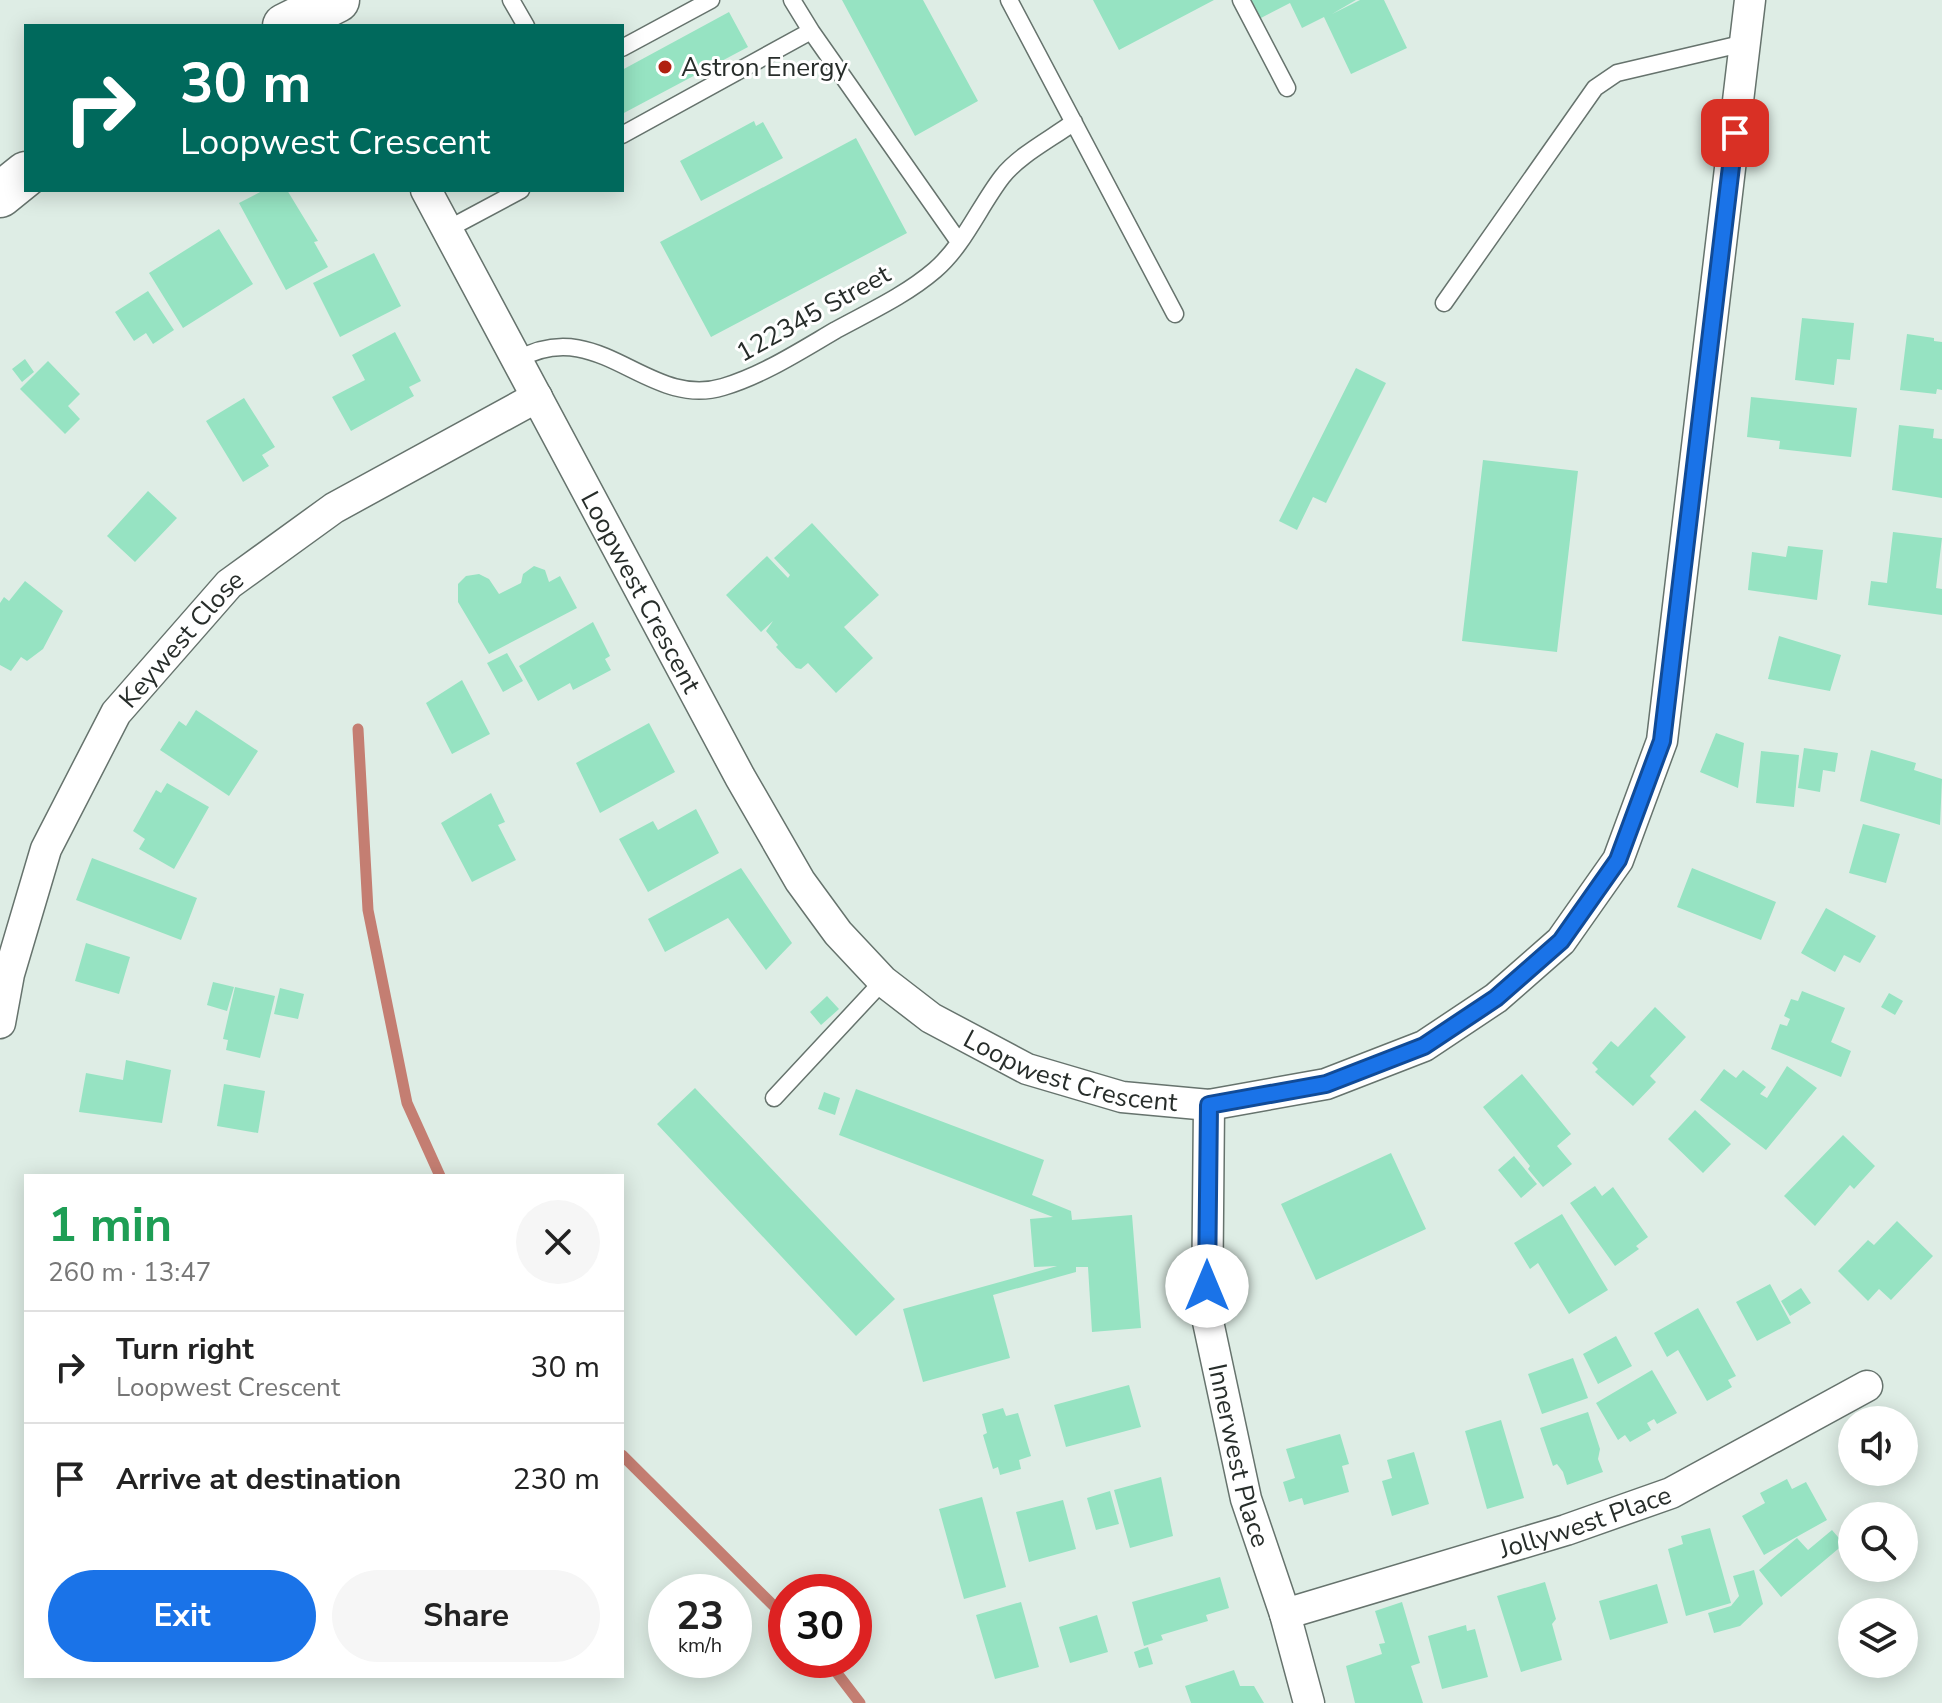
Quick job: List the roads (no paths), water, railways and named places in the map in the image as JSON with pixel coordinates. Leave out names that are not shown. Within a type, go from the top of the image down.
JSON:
[{"type":"street","name":"Loopwest Crescent","points":[[427,192],[740,777],[800,881],[838,933],[883,981],[931,1018],[1027,1069],[1122,1097],[1209,1105],[1326,1084],[1424,1046],[1496,998],[1561,941],[1618,860],[1662,741],[1750,0]]},
{"type":"street","points":[[291,24],[332,11]]},
{"type":"street","points":[[0,195],[24,176]]},
{"type":"street","name":"Keywest Close","points":[[0,1023],[9,974],[46,849],[116,713],[229,584],[334,508],[537,397]]},
{"type":"street","name":"Innerwest Place","points":[[1209,1105],[1207,1317],[1246,1499],[1285,1614],[1309,1703]]},
{"type":"street","name":"Jollywest Place","points":[[1285,1614],[1566,1530],[1671,1493],[1867,1386]]},
{"type":"lane","points":[[511,0],[525,24]]},
{"type":"lane","points":[[624,47],[711,0]]},
{"type":"lane","points":[[792,0],[959,242]]},
{"type":"lane","points":[[1009,0],[1175,314]]},
{"type":"lane","points":[[1241,0],[1287,88]]},
{"type":"lane","points":[[624,134],[811,31]]},
{"type":"lane","points":[[1444,303],[1595,88],[1617,73],[1745,43]]},
{"type":"lane","name":"122345 Street","points":[[517,360],[536,349],[557,345],[610,358],[669,385],[698,392],[722,388],[760,373],[898,296],[936,270],[959,242],[1003,175],[1074,122]]},
{"type":"lane","points":[[448,229],[517,192]]},
{"type":"lane","points":[[774,1098],[883,981]]},
{"type":"waterway","points":[[358,729],[368,910],[407,1103],[439,1174]]},
{"type":"waterway","points":[[624,1457],[768,1600]]},
{"type":"waterway","points":[[841,1678],[860,1703]]},
{"type":"place","name":"Astron Energy","points":[[665,67]]}]
